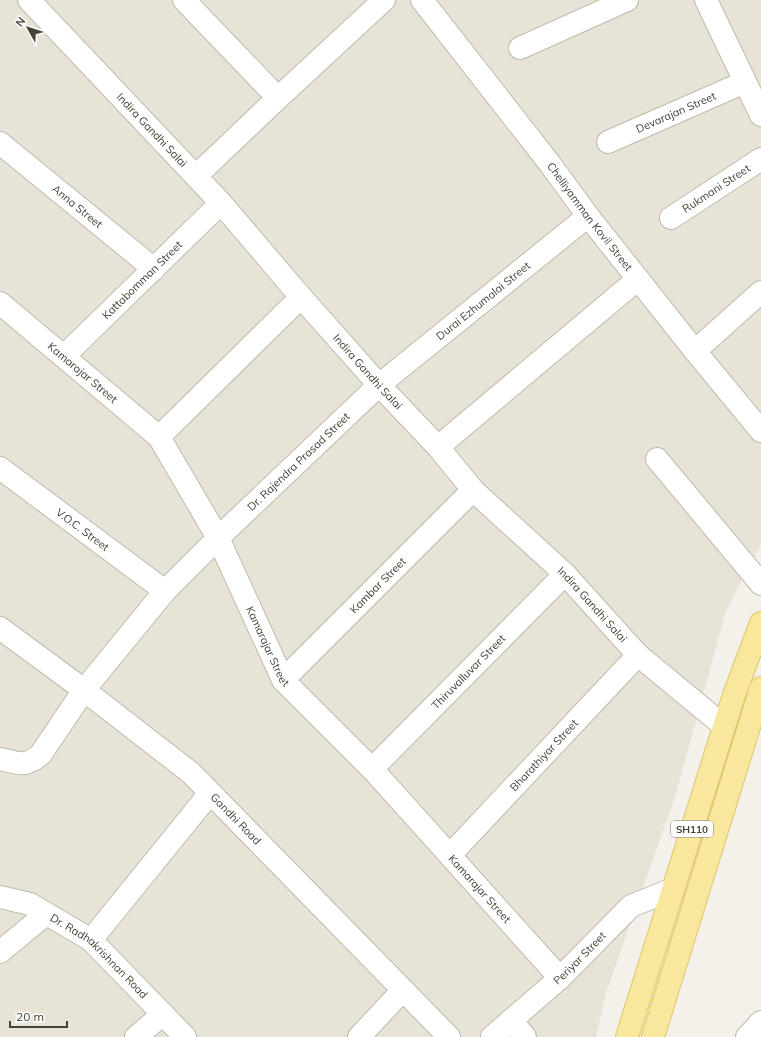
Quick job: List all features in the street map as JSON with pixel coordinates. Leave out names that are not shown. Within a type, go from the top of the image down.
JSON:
[{"type":"main road","name":"SH110","points":[[627,1037],[734,695],[761,623]]},
{"type":"main road","name":"SH110","points":[[653,1037],[761,688]]},
{"type":"main road","points":[[724,726],[746,739]]},
{"type":"main road","points":[[673,889],[698,891]]},
{"type":"street","name":"Indira Gandhi Salai","points":[[29,0],[221,203],[379,385],[438,447],[473,490],[565,574],[638,655],[724,726]]},
{"type":"street","points":[[184,0],[278,98]]},
{"type":"street","points":[[196,176],[384,0]]},
{"type":"street","name":"Chelliyamman Kovil Street","points":[[422,0],[550,164],[588,216],[761,431]]},
{"type":"street","points":[[520,48],[627,0]]},
{"type":"street","points":[[706,0],[761,115]]},
{"type":"street","name":"Devarajan Street","points":[[608,142],[745,82]]},
{"type":"street","name":"Anna Street","points":[[0,144],[154,269]]},
{"type":"street","name":"Rukmani Street","points":[[671,218],[761,159]]},
{"type":"street","name":"Kattabomman Street","points":[[64,356],[221,203]]},
{"type":"street","name":"Durai Ezhumalai Street","points":[[379,385],[588,216]]},
{"type":"street","points":[[438,447],[638,279]]},
{"type":"street","points":[[695,350],[761,292]]},
{"type":"street","points":[[159,437],[301,296]]},
{"type":"street","name":"Kamarajar Street","points":[[0,303],[159,437],[218,538],[283,680],[372,769],[560,978]]},
{"type":"street","name":"Dr. Rajendra Prasad Street","points":[[0,759],[23,763],[32,762],[41,754],[84,690],[165,591],[218,538],[379,385]]},
{"type":"street","points":[[657,459],[761,584]]},
{"type":"street","name":"V.O.C. Street","points":[[0,468],[165,591]]},
{"type":"street","name":"Kambar Street","points":[[283,680],[473,490]]},
{"type":"street","name":"Thiruvalluvar Street","points":[[372,769],[565,574]]},
{"type":"street","name":"Gandhi Road","points":[[0,628],[84,690],[191,773],[449,1037]]},
{"type":"street","name":"Bharathiyar Street","points":[[450,855],[638,655]]},
{"type":"street","points":[[91,940],[210,793]]},
{"type":"street","name":"Periyar Street","points":[[492,1037],[560,978],[631,906],[673,889]]},
{"type":"street","name":"Dr. Radhakrishnan Road","points":[[0,897],[30,904],[91,940],[185,1037]]},
{"type":"street","points":[[0,952],[46,914]]},
{"type":"street","points":[[360,1037],[403,990]]},
{"type":"street","points":[[136,1037],[163,1014]]},
{"type":"street","points":[[511,1020],[525,1037]]},
{"type":"street","points":[[747,1037],[761,1022]]},
{"type":"shaded area","points":[[0,0],[761,0],[761,544],[726,611],[675,797],[606,993],[596,1037],[0,1037]]}]
